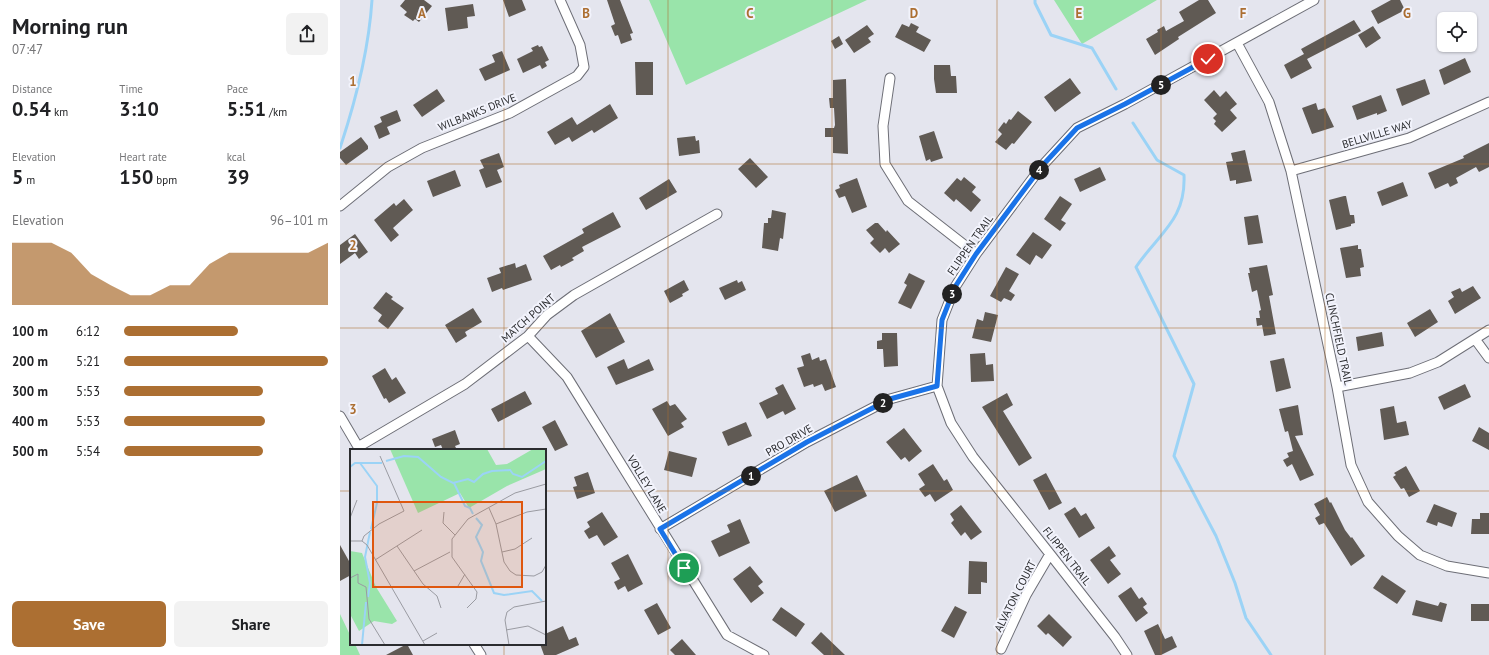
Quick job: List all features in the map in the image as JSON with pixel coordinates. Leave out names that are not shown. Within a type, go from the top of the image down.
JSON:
[{"type":"street","name":"WILBANKS DRIVE","points":[[340,206],[388,167],[422,148],[510,113],[577,76],[584,67],[580,45],[560,0]]},
{"type":"street","name":"FLIPPEN TRAIL","points":[[1126,655],[1115,637],[973,457],[951,423],[937,386],[942,320],[955,287],[976,254],[1042,166],[1077,128],[1125,104],[1314,0]]},
{"type":"street","name":"CLINCHFIELD TRAIL","points":[[1237,43],[1269,102],[1291,171],[1337,387],[1351,465],[1368,502],[1398,536],[1420,555],[1447,566],[1489,573]]},
{"type":"street","points":[[890,78],[883,126],[885,164],[908,201],[976,254]]},
{"type":"street","name":"BELLVILLE WAY","points":[[1291,171],[1409,138],[1489,102]]},
{"type":"street","name":"MATCH POINT","points":[[359,448],[465,384],[528,336],[547,314],[574,295],[717,214]]},
{"type":"street","points":[[1337,387],[1410,373],[1438,362],[1489,330]]},
{"type":"street","name":"VOLLEY LANE","points":[[528,336],[567,377],[727,635],[764,655]]},
{"type":"street","points":[[1476,339],[1489,358]]},
{"type":"street","name":"PRO DRIVE","points":[[660,529],[807,442],[890,399],[937,386]]},
{"type":"street","points":[[340,416],[359,448]]},
{"type":"street","name":"ALVATON COURT","points":[[1001,649],[1026,595],[1050,554]]},
{"type":"street","points":[[475,645],[481,655]]},
{"type":"green space","points":[[649,0],[867,0],[686,85]]},
{"type":"green space","points":[[1054,0],[1157,0],[1082,44]]},
{"type":"green space","points":[[340,614],[350,635],[350,645],[355,645],[360,655],[340,655]]},
{"type":"building","points":[[405,0],[424,0],[432,6],[419,22],[415,19],[413,21],[404,15],[407,12],[400,6]]},
{"type":"building","points":[[503,0],[522,0],[526,10],[509,17]]},
{"type":"building","points":[[607,0],[620,0],[633,33],[630,34],[632,40],[621,44],[618,35],[615,36],[611,26],[615,24]]},
{"type":"building","points":[[1199,0],[1208,0],[1216,13],[1178,37],[1179,39],[1155,55],[1146,39],[1158,32],[1157,30],[1164,26],[1166,31],[1184,21],[1179,12]]},
{"type":"building","points":[[1391,0],[1400,0],[1405,10],[1378,24],[1371,11]]},
{"type":"building","points":[[473,4],[475,16],[467,17],[468,28],[448,31],[445,8]]},
{"type":"building","points":[[1354,20],[1361,31],[1307,59],[1312,68],[1291,79],[1284,65],[1304,54],[1301,49]]},
{"type":"building","points":[[911,23],[919,27],[916,32],[931,40],[924,52],[895,37],[902,24],[909,27]]},
{"type":"building","points":[[867,25],[874,34],[868,38],[871,42],[854,53],[845,40]]},
{"type":"building","points":[[1373,26],[1381,38],[1366,48],[1358,35]]},
{"type":"building","points":[[839,36],[843,44],[835,49],[831,41]]},
{"type":"building","points":[[538,45],[539,47],[542,46],[549,60],[545,62],[547,66],[542,69],[540,65],[523,73],[517,59],[533,51],[531,48]]},
{"type":"building","points":[[502,51],[510,70],[485,81],[479,69],[495,62],[492,55]]},
{"type":"building","points":[[1465,58],[1471,72],[1444,85],[1439,70]]},
{"type":"building","points":[[635,62],[653,62],[653,95],[636,95]]},
{"type":"building","points":[[934,65],[950,65],[951,76],[956,76],[957,93],[936,93]]},
{"type":"building","points":[[1070,78],[1081,93],[1055,112],[1044,97]]},
{"type":"building","points":[[846,79],[848,154],[833,153],[833,137],[825,137],[825,128],[834,128],[835,125],[834,108],[830,108],[829,98],[833,98],[833,80]]},
{"type":"building","points":[[1425,79],[1430,94],[1402,106],[1396,89]]},
{"type":"building","points":[[437,89],[445,101],[422,117],[413,105]]},
{"type":"building","points":[[1214,90],[1220,97],[1226,91],[1237,104],[1230,110],[1237,118],[1222,132],[1214,124],[1216,121],[1213,118],[1217,114],[1204,100]]},
{"type":"building","points":[[1381,95],[1387,111],[1357,120],[1352,106]]},
{"type":"building","points":[[1316,103],[1318,110],[1325,108],[1334,127],[1312,134],[1302,108]]},
{"type":"building","points":[[610,104],[618,118],[594,133],[592,130],[572,142],[569,137],[555,145],[547,132],[572,117],[577,125]]},
{"type":"building","points":[[397,110],[401,121],[387,127],[390,134],[379,139],[374,126],[382,122],[380,117]]},
{"type":"building","points":[[1018,111],[1032,122],[1014,144],[1012,143],[1006,150],[995,142],[1002,134],[998,130],[1004,122],[1006,124],[1009,119],[1011,120]]},
{"type":"building","points":[[934,131],[943,158],[931,162],[930,159],[926,161],[919,136]]},
{"type":"building","points":[[695,136],[696,141],[699,140],[700,153],[679,156],[677,138]]},
{"type":"building","points":[[361,137],[368,146],[368,149],[346,165],[340,158],[340,152]]},
{"type":"building","points":[[1489,143],[1489,167],[1479,172],[1476,167],[1456,178],[1458,183],[1450,187],[1448,183],[1435,189],[1428,173],[1464,158],[1463,156]]},
{"type":"building","points":[[1245,150],[1252,181],[1236,184],[1236,180],[1230,181],[1226,162],[1233,161],[1231,153]]},
{"type":"building","points":[[499,153],[504,167],[497,170],[502,182],[486,188],[479,170],[484,168],[480,160]]},
{"type":"building","points":[[750,158],[768,177],[756,188],[738,169]]},
{"type":"building","points":[[1100,167],[1106,180],[1080,192],[1074,179]]},
{"type":"building","points":[[455,170],[461,186],[433,197],[427,181]]},
{"type":"building","points":[[964,177],[976,187],[972,192],[981,200],[971,212],[956,199],[954,202],[944,193],[957,178],[961,181]]},
{"type":"building","points":[[857,178],[867,207],[852,213],[845,196],[839,198],[835,190],[840,188],[839,185]]},
{"type":"building","points":[[669,179],[677,192],[646,210],[639,198]]},
{"type":"building","points":[[1403,182],[1408,196],[1382,206],[1377,192]]},
{"type":"building","points":[[1060,196],[1072,204],[1061,220],[1066,223],[1060,231],[1044,219]]},
{"type":"building","points":[[1346,196],[1350,215],[1354,215],[1355,223],[1351,224],[1351,226],[1336,230],[1329,200]]},
{"type":"building","points":[[404,199],[413,210],[393,228],[399,235],[391,242],[374,220],[394,203],[396,206]]},
{"type":"building","points":[[772,210],[786,213],[783,239],[780,238],[778,251],[762,248],[764,223],[768,223],[768,218],[771,218]]},
{"type":"building","points":[[613,212],[621,227],[582,247],[584,251],[572,258],[574,260],[561,267],[560,265],[551,270],[543,256],[584,233],[582,229]]},
{"type":"building","points":[[1258,215],[1263,243],[1248,245],[1244,217]]},
{"type":"building","points":[[875,223],[878,223],[886,232],[887,230],[900,244],[889,253],[885,248],[880,253],[870,243],[874,239],[866,230]]},
{"type":"building","points":[[1033,232],[1052,245],[1042,259],[1036,255],[1030,265],[1016,255]]},
{"type":"building","points":[[355,234],[368,252],[359,259],[355,253],[340,264],[340,245]]},
{"type":"building","points":[[1358,245],[1358,249],[1361,249],[1364,267],[1360,268],[1361,276],[1346,278],[1340,248]]},
{"type":"building","points":[[515,263],[516,268],[526,264],[532,280],[503,290],[502,288],[492,292],[487,278],[501,273],[499,268]]},
{"type":"building","points":[[1267,265],[1273,295],[1269,296],[1276,334],[1264,336],[1262,325],[1257,326],[1256,318],[1260,318],[1259,311],[1261,310],[1257,290],[1252,292],[1248,273],[1250,273],[1249,268]]},
{"type":"building","points":[[1006,267],[1019,274],[1009,291],[1015,295],[1011,301],[1004,298],[1001,302],[990,296]]},
{"type":"building","points":[[909,273],[925,281],[911,309],[898,303],[907,285],[904,283]]},
{"type":"building","points":[[684,280],[689,290],[682,294],[683,296],[670,303],[664,291]]},
{"type":"building","points":[[737,280],[738,283],[742,281],[746,290],[725,300],[719,288]]},
{"type":"building","points":[[1473,286],[1481,298],[1455,314],[1448,301],[1454,297],[1451,292],[1460,288],[1462,292]]},
{"type":"building","points":[[386,292],[393,297],[391,299],[404,308],[388,329],[378,321],[382,315],[373,308]]},
{"type":"building","points":[[473,308],[482,322],[465,332],[467,336],[456,343],[445,325]]},
{"type":"building","points":[[1430,309],[1438,322],[1415,337],[1407,323]]},
{"type":"building","points":[[985,312],[998,315],[991,342],[972,338],[977,319],[983,321]]},
{"type":"building","points":[[610,313],[625,342],[596,358],[581,331]]},
{"type":"building","points":[[1382,332],[1384,346],[1358,351],[1356,337]]},
{"type":"building","points":[[882,333],[897,333],[898,366],[884,367],[883,349],[877,349],[877,341],[882,340]]},
{"type":"building","points":[[810,353],[812,360],[819,357],[820,361],[826,359],[836,387],[825,391],[822,384],[814,387],[813,384],[804,387],[797,368],[804,366],[801,356]]},
{"type":"building","points":[[985,353],[986,365],[993,364],[994,381],[971,382],[970,354]]},
{"type":"building","points":[[1284,358],[1291,388],[1276,392],[1270,361]]},
{"type":"building","points":[[624,359],[628,369],[649,359],[654,370],[616,385],[607,367]]},
{"type":"building","points":[[385,368],[392,380],[396,377],[406,393],[389,403],[386,398],[384,399],[372,376]]},
{"type":"building","points":[[783,384],[796,409],[785,415],[783,411],[767,419],[759,403],[778,394],[775,388]]},
{"type":"building","points":[[1465,384],[1471,397],[1444,410],[1438,397]]},
{"type":"building","points":[[525,391],[532,404],[498,422],[491,409]]},
{"type":"building","points":[[1007,393],[1013,405],[1003,411],[1032,458],[1019,466],[982,407]]},
{"type":"building","points":[[667,401],[670,406],[675,404],[687,419],[681,423],[684,427],[668,436],[652,409]]},
{"type":"building","points":[[1298,405],[1303,435],[1295,436],[1314,475],[1300,481],[1292,464],[1287,467],[1283,460],[1289,457],[1287,453],[1293,451],[1288,431],[1285,432],[1279,409]]},
{"type":"building","points":[[1394,406],[1397,423],[1406,421],[1409,435],[1384,440],[1380,409]]},
{"type":"building","points":[[555,420],[568,445],[555,451],[542,427]]},
{"type":"building","points":[[746,422],[752,436],[728,446],[722,432]]},
{"type":"building","points":[[1479,427],[1489,433],[1489,450],[1472,441]]},
{"type":"building","points":[[904,428],[922,451],[909,462],[905,457],[901,460],[886,442]]},
{"type":"building","points":[[455,430],[460,444],[455,446],[456,449],[443,449],[441,445],[435,447],[432,439]]},
{"type":"building","points":[[669,451],[697,458],[692,477],[664,470]]},
{"type":"building","points":[[933,464],[944,481],[947,479],[953,490],[935,502],[930,494],[925,497],[919,489],[925,485],[918,474]]},
{"type":"building","points":[[1406,466],[1420,491],[1409,497],[1404,488],[1401,489],[1393,477],[1396,475],[1394,473]]},
{"type":"building","points":[[588,472],[595,493],[577,499],[573,487],[577,486],[574,477]]},
{"type":"building","points":[[1046,473],[1062,503],[1049,510],[1033,480]]},
{"type":"building","points":[[857,475],[867,496],[835,512],[824,491]]},
{"type":"building","points":[[1327,497],[1345,530],[1351,538],[1352,537],[1365,556],[1351,566],[1324,523],[1319,525],[1315,518],[1320,515],[1314,504]]},
{"type":"building","points":[[1434,504],[1457,513],[1452,527],[1438,522],[1437,526],[1426,522]]},
{"type":"building","points":[[961,505],[982,532],[971,540],[965,532],[961,536],[951,523],[954,520],[950,514]]},
{"type":"building","points":[[1075,507],[1081,516],[1086,513],[1095,528],[1079,538],[1064,514]]},
{"type":"building","points":[[602,512],[618,537],[604,546],[597,535],[589,539],[584,531],[590,527],[587,522]]},
{"type":"building","points":[[1480,513],[1489,513],[1489,534],[1471,534],[1472,519],[1480,519]]},
{"type":"building","points":[[740,519],[750,543],[719,557],[711,541],[730,532],[727,525]]},
{"type":"building","points":[[340,545],[350,560],[350,576],[340,581]]},
{"type":"building","points":[[1109,546],[1116,556],[1110,560],[1121,574],[1108,584],[1090,560]]},
{"type":"building","points":[[628,554],[643,584],[628,592],[625,586],[618,590],[614,582],[620,579],[611,563]]},
{"type":"building","points":[[969,561],[987,562],[987,583],[981,582],[981,594],[968,594]]},
{"type":"building","points":[[750,566],[763,582],[758,586],[764,593],[751,603],[733,579]]},
{"type":"building","points":[[1382,575],[1406,591],[1397,604],[1373,588]]},
{"type":"building","points":[[1131,587],[1139,599],[1142,597],[1147,604],[1143,607],[1148,613],[1136,622],[1118,596]]},
{"type":"building","points":[[1416,600],[1438,606],[1440,602],[1447,604],[1442,622],[1412,615]]},
{"type":"building","points":[[657,603],[671,628],[658,635],[644,610]]},
{"type":"building","points":[[1471,604],[1489,604],[1489,621],[1471,621]]},
{"type":"building","points":[[955,606],[967,612],[954,638],[941,631]]},
{"type":"building","points":[[781,607],[805,624],[796,637],[772,620]]},
{"type":"building","points":[[1049,614],[1072,637],[1063,647],[1048,633],[1046,635],[1037,626]]},
{"type":"building","points":[[1158,624],[1165,639],[1172,636],[1177,647],[1161,655],[1155,655],[1144,631]]},
{"type":"building","points":[[563,626],[569,640],[576,637],[579,645],[556,655],[544,655],[540,645],[546,645],[546,634]]},
{"type":"building","points":[[821,632],[845,655],[824,655],[811,643]]},
{"type":"building","points":[[682,639],[696,655],[675,655],[670,650]]},
{"type":"building","points":[[408,645],[413,655],[386,655]]},
{"type":"waterway","points":[[340,148],[365,56],[372,0]]},
{"type":"waterway","points":[[1035,0],[1035,3],[1051,35],[1092,48],[1116,89]]},
{"type":"waterway","points":[[1133,123],[1157,160],[1184,175],[1181,204],[1176,215],[1136,267],[1194,384],[1174,456],[1216,536],[1235,583],[1246,618],[1271,655]]},
{"type":"route","points":[[684,568],[660,529],[807,442],[890,399],[937,386],[942,320],[955,287],[976,254],[1042,166],[1077,128],[1208,59]]}]
